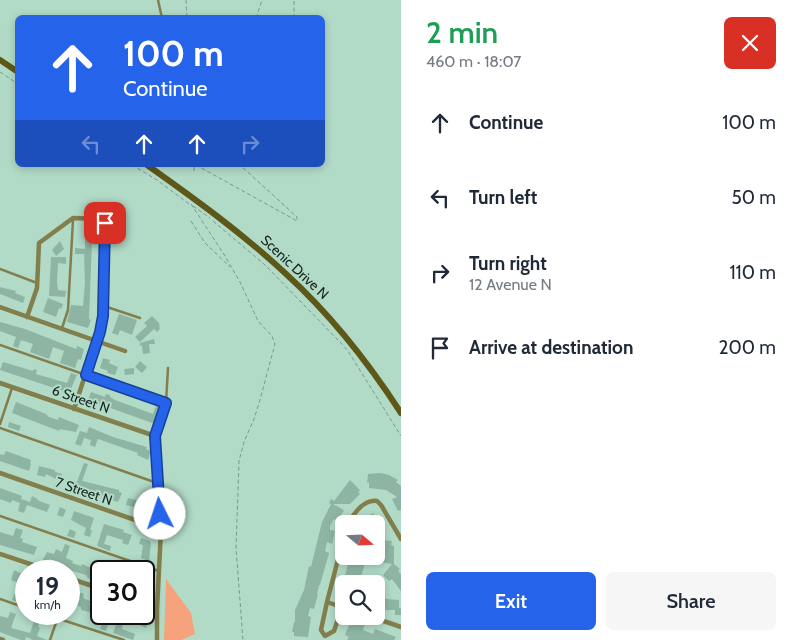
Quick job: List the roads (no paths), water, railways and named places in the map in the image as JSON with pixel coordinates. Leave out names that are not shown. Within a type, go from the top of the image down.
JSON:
[{"type":"main road","points":[[0,60],[15,70]]},
{"type":"main road","name":"Scenic Drive N","points":[[151,167],[230,226],[286,273],[344,334],[401,413]]},
{"type":"street","points":[[27,317],[36,293],[39,243],[73,218],[100,219],[104,221],[106,226],[102,324],[74,409]]},
{"type":"street","points":[[0,307],[125,351]]},
{"type":"street","name":"6 Street N","points":[[0,383],[155,436]]},
{"type":"street","points":[[155,436],[161,529],[157,640]]},
{"type":"street","name":"7 Street N","points":[[0,474],[161,529]]},
{"type":"street","points":[[354,515],[367,502],[377,501],[382,505],[401,539]]},
{"type":"street","points":[[0,554],[18,560]]},
{"type":"street","points":[[336,625],[334,631],[325,636],[321,630],[337,565]]},
{"type":"street","points":[[327,602],[335,604]]},
{"type":"street","points":[[385,622],[401,627]]},
{"type":"lane","points":[[158,0],[161,15]]},
{"type":"lane","points":[[62,329],[68,310],[73,218]]},
{"type":"lane","points":[[0,269],[37,282]]},
{"type":"lane","points":[[104,306],[140,318]]},
{"type":"lane","points":[[0,345],[166,403]]},
{"type":"lane","points":[[155,436],[166,403],[168,368]]},
{"type":"lane","points":[[0,424],[12,388]]},
{"type":"lane","points":[[0,428],[158,483]]},
{"type":"lane","points":[[0,516],[159,571]]},
{"type":"lane","points":[[0,599],[15,604]]},
{"type":"lane","points":[[50,640],[55,625]]},
{"type":"lane","points":[[78,625],[124,640]]}]
